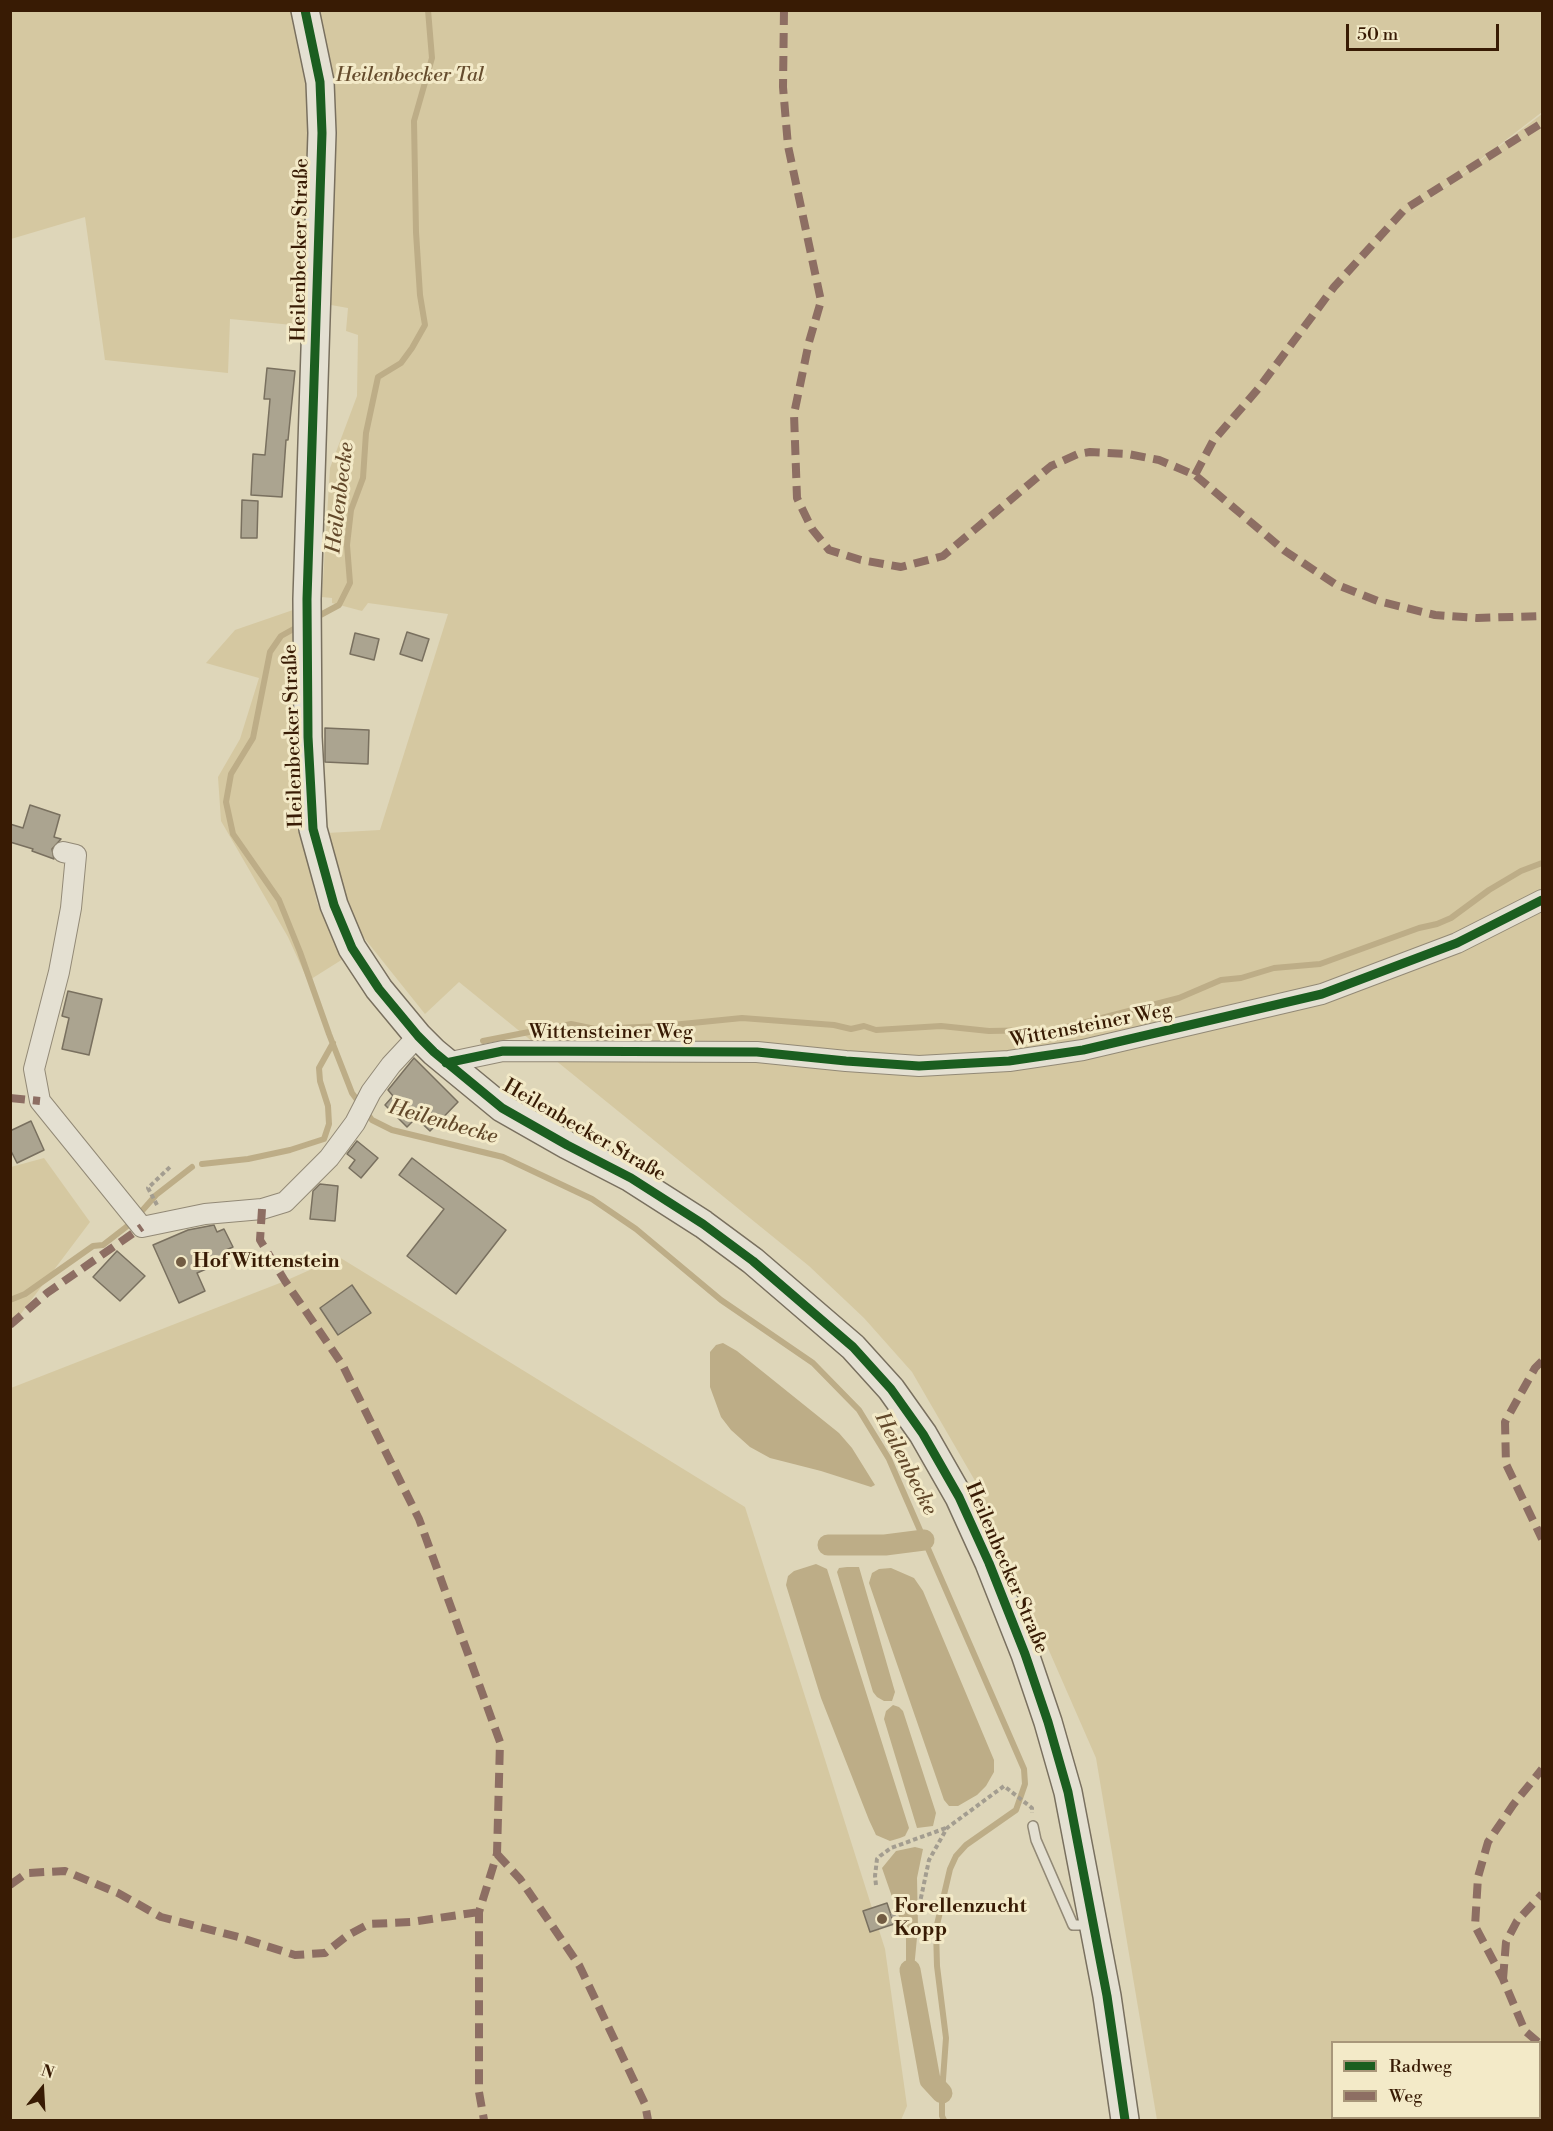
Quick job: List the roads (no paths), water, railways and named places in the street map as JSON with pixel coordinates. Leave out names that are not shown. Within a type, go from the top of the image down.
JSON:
[{"type":"main road","name":"Heilenbecker Straße","points":[[306,10],[320,82],[322,133],[308,599],[308,738],[313,829],[334,905],[352,948],[380,989],[418,1036],[446,1063],[502,1108],[631,1178],[703,1224],[801,1300],[853,1347],[891,1389],[923,1434],[959,1497],[989,1563],[1025,1654],[1048,1722],[1068,1792],[1094,1925],[1125,2121]]},
{"type":"street","points":[[63,852],[76,855],[75,866],[71,908],[59,972],[34,1069],[40,1101],[142,1227],[205,1214],[262,1209],[285,1202],[330,1158],[355,1123],[371,1092],[391,1065],[418,1036]]},
{"type":"street","name":"Wittensteiner Weg","points":[[446,1063],[503,1051],[757,1052],[919,1066],[1009,1061],[1051,1055],[1083,1050],[1322,994],[1457,943],[1542,900]]},
{"type":"lane","points":[[1033,1826],[1036,1840],[1073,1925],[1094,1925]]},
{"type":"waterway","name":"Heilenbecke","points":[[313,619],[339,605],[350,583],[347,545],[351,510],[363,478],[366,433],[378,377],[401,363],[425,325],[420,295],[416,232],[414,121],[432,58],[428,10]]},
{"type":"waterway","name":"Heilenbecke","points":[[299,626],[281,636],[270,652],[253,738],[231,774],[226,802],[233,834],[279,900],[352,1093],[372,1120],[392,1130],[503,1157],[592,1199],[636,1229],[721,1300],[813,1363],[859,1410],[889,1459],[1024,1769],[1025,1784],[1016,1810],[966,1845],[956,1856],[950,1869],[936,1929],[937,1966],[946,2038],[942,2093],[944,2120]]},
{"type":"waterway","points":[[1067,1027],[1179,998],[1221,980],[1241,978],[1274,968],[1320,964],[1419,928],[1437,924],[1451,918],[1489,890],[1521,871],[1542,863]]},
{"type":"waterway","points":[[550,1029],[571,1024],[595,1029],[662,1026],[742,1018],[834,1025],[851,1029],[864,1026],[876,1030],[941,1026],[989,1031],[1041,1030]]},
{"type":"waterway","points":[[483,1041],[529,1032]]},
{"type":"waterway","points":[[202,1164],[248,1159],[290,1150],[324,1139],[329,1124],[328,1106],[320,1081],[319,1068],[333,1043]]},
{"type":"waterway","points":[[141,1212],[156,1195],[192,1167]]},
{"type":"waterway","points":[[10,1300],[25,1294],[93,1246],[103,1245],[130,1224]]},
{"type":"waterway","points":[[828,1545],[885,1545],[924,1540]]},
{"type":"waterway","points":[[910,1970],[930,2080],[942,2093]]},
{"type":"place","name":"Hof Wittenstein","points":[[181,1262]]},
{"type":"place","name":"Forellenzucht Kopp","points":[[882,1919]]},
{"type":"park label","name":"Heilenbecker Tal","points":[[410,76]]}]
